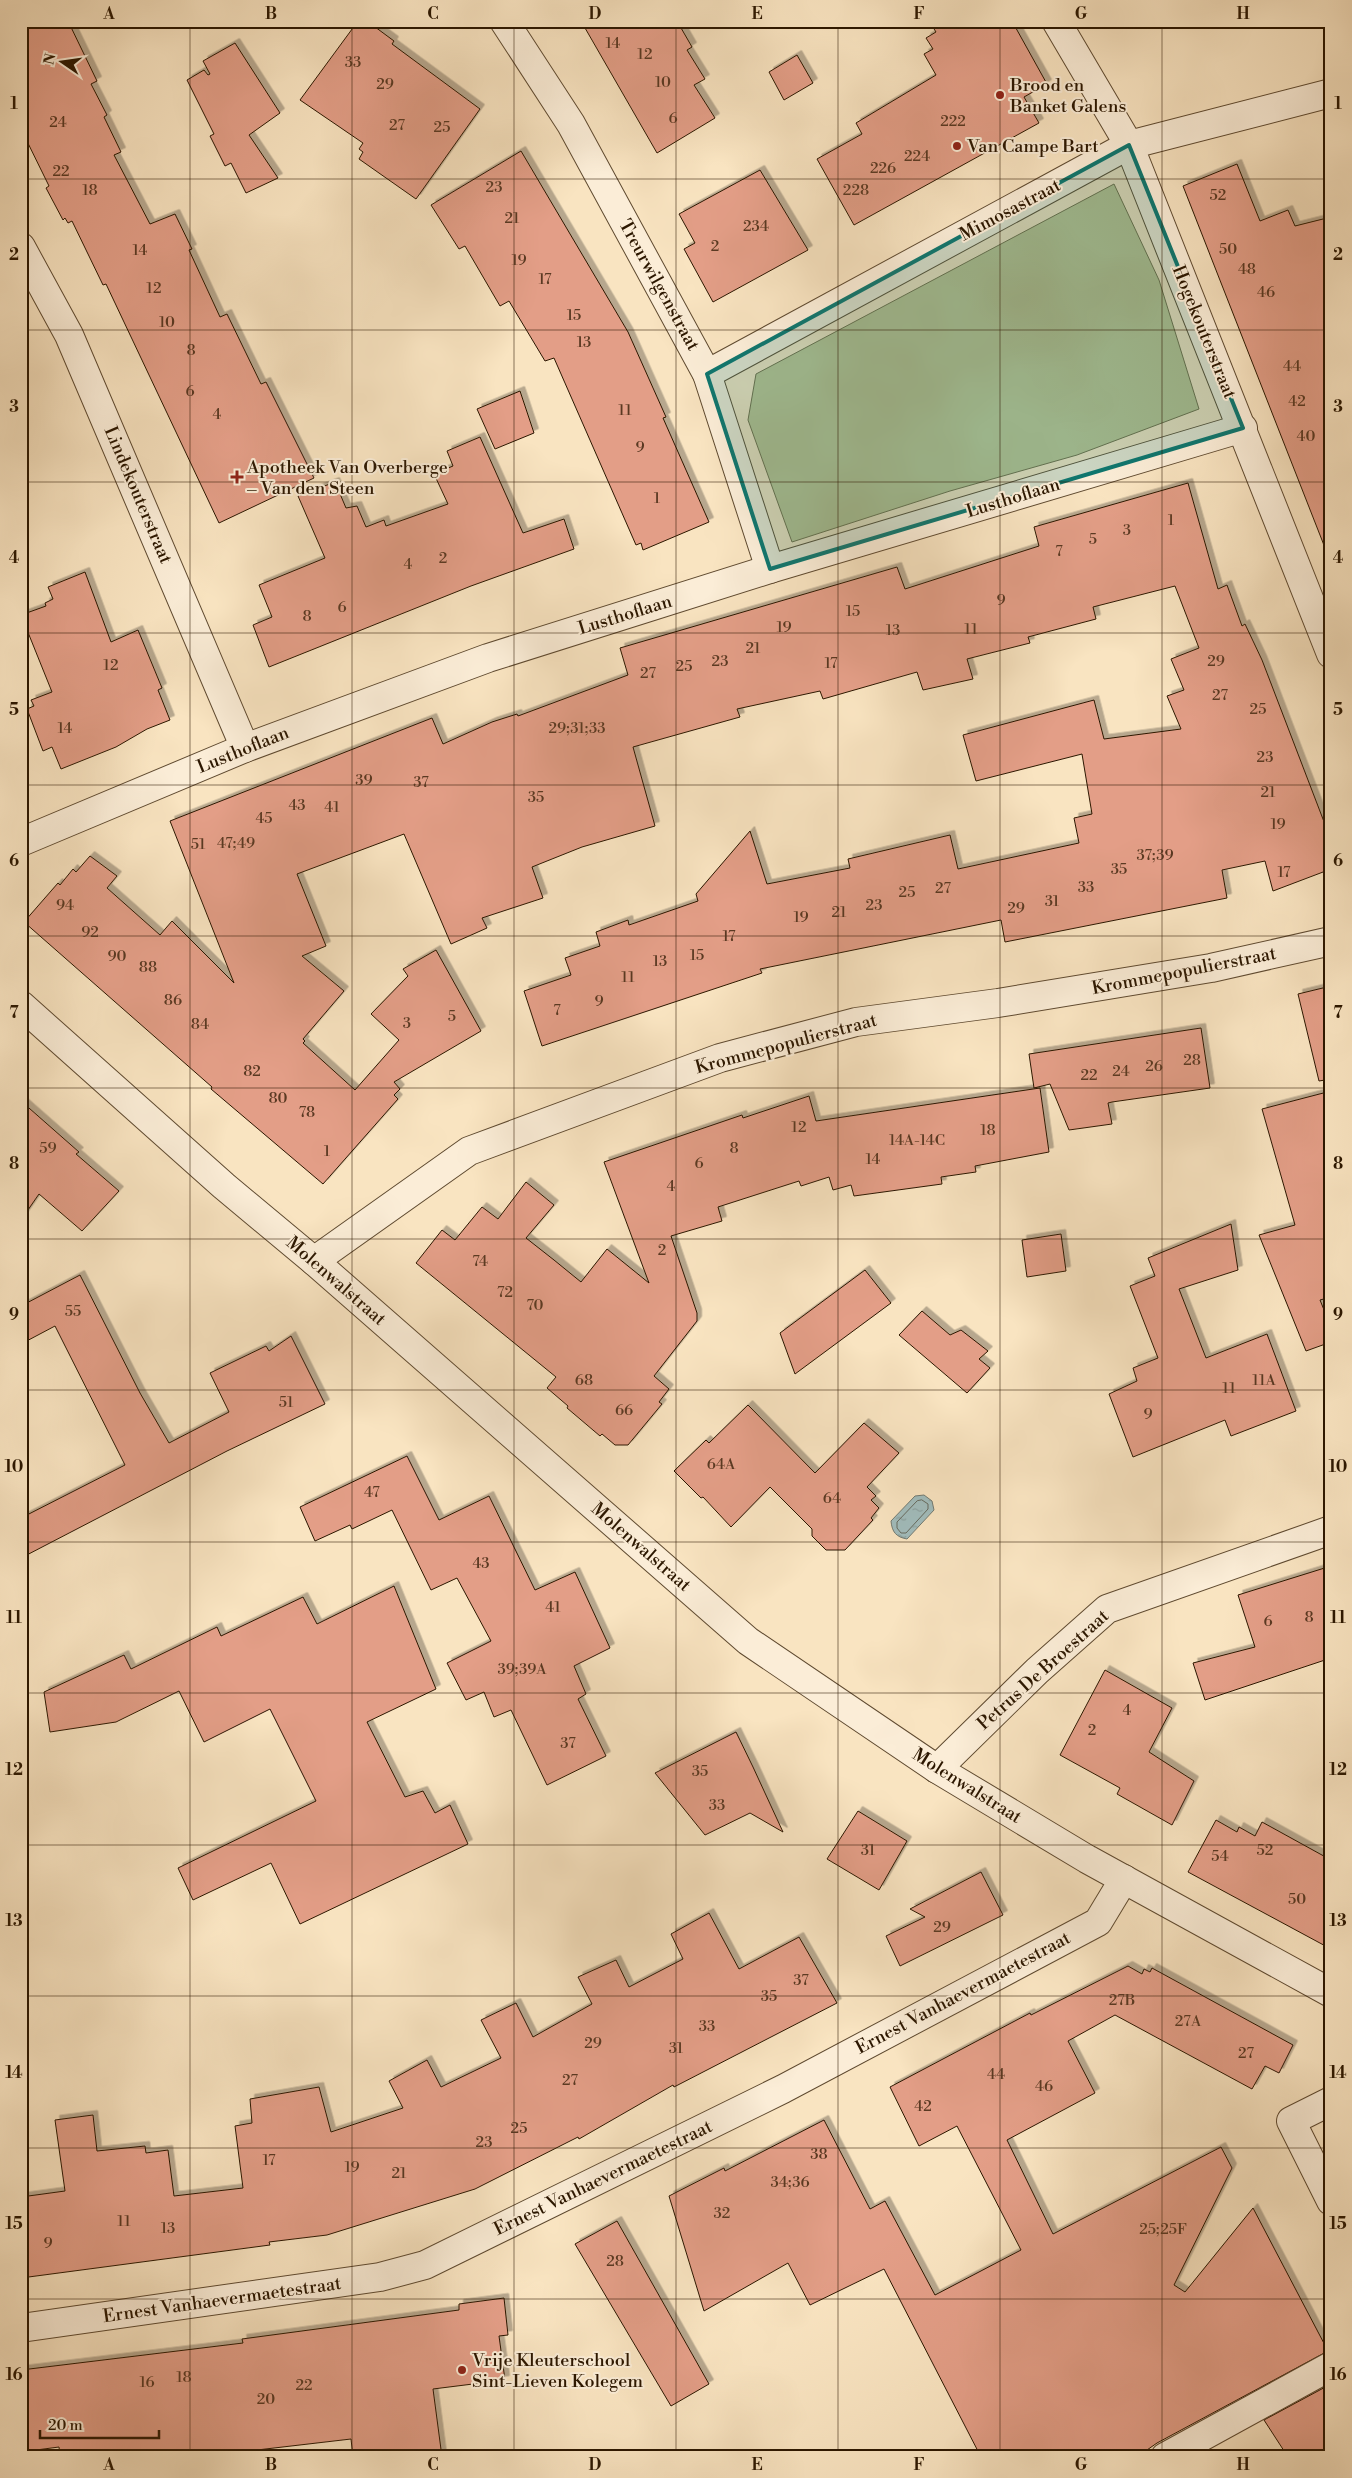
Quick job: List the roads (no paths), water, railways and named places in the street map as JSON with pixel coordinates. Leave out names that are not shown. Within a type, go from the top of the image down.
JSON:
[{"type":"street","name":"Treurwilgenstraat","points":[[504,21],[572,124],[707,374],[770,569]]},
{"type":"street","name":"Hogekouterstraat","points":[[1056,21],[1129,145],[1243,428],[1331,654]]},
{"type":"street","name":"Mimosastraat","points":[[707,374],[1129,145],[1331,93]]},
{"type":"street","name":"Lindekouterstraat","points":[[21,247],[70,335],[245,748]]},
{"type":"street","name":"Lusthoflaan","points":[[21,842],[245,748],[488,658],[770,569],[1243,428]]},
{"type":"street","name":"Krommepopulierstraat","points":[[314,1261],[469,1151],[720,1058],[856,1022],[998,1004],[1211,968],[1331,941]]},
{"type":"street","name":"Molenwalstraat","points":[[21,1005],[224,1186],[314,1261],[748,1641],[937,1769],[1124,1879],[1331,1992]]},
{"type":"street","name":"Petrus De Broestraat","points":[[937,1769],[1037,1671],[1107,1609],[1331,1530]]},
{"type":"street","name":"Ernest Vanhaevermaetestraat","points":[[21,2328],[380,2277],[425,2265],[783,2089],[1098,1922],[1124,1879]]},
{"type":"street","points":[[1331,2101],[1291,2121],[1331,2201]]},
{"type":"street","points":[[1165,2457],[1331,2366]]},
{"type":"water","points":[[924,1495],[932,1501],[934,1510],[907,1539],[900,1537],[892,1528],[891,1521],[915,1496]]},
{"type":"place","name":"Brood en Banket Galens","points":[[1000,95]]},
{"type":"place","name":"Van Campe Bart","points":[[957,146]]},
{"type":"place","name":"Apotheek Van Overberge – Van den Steen","points":[[237,477]]},
{"type":"place","name":"Vrije Kleuterschool Sint-Lieven Kolegem","points":[[462,2370]]}]
